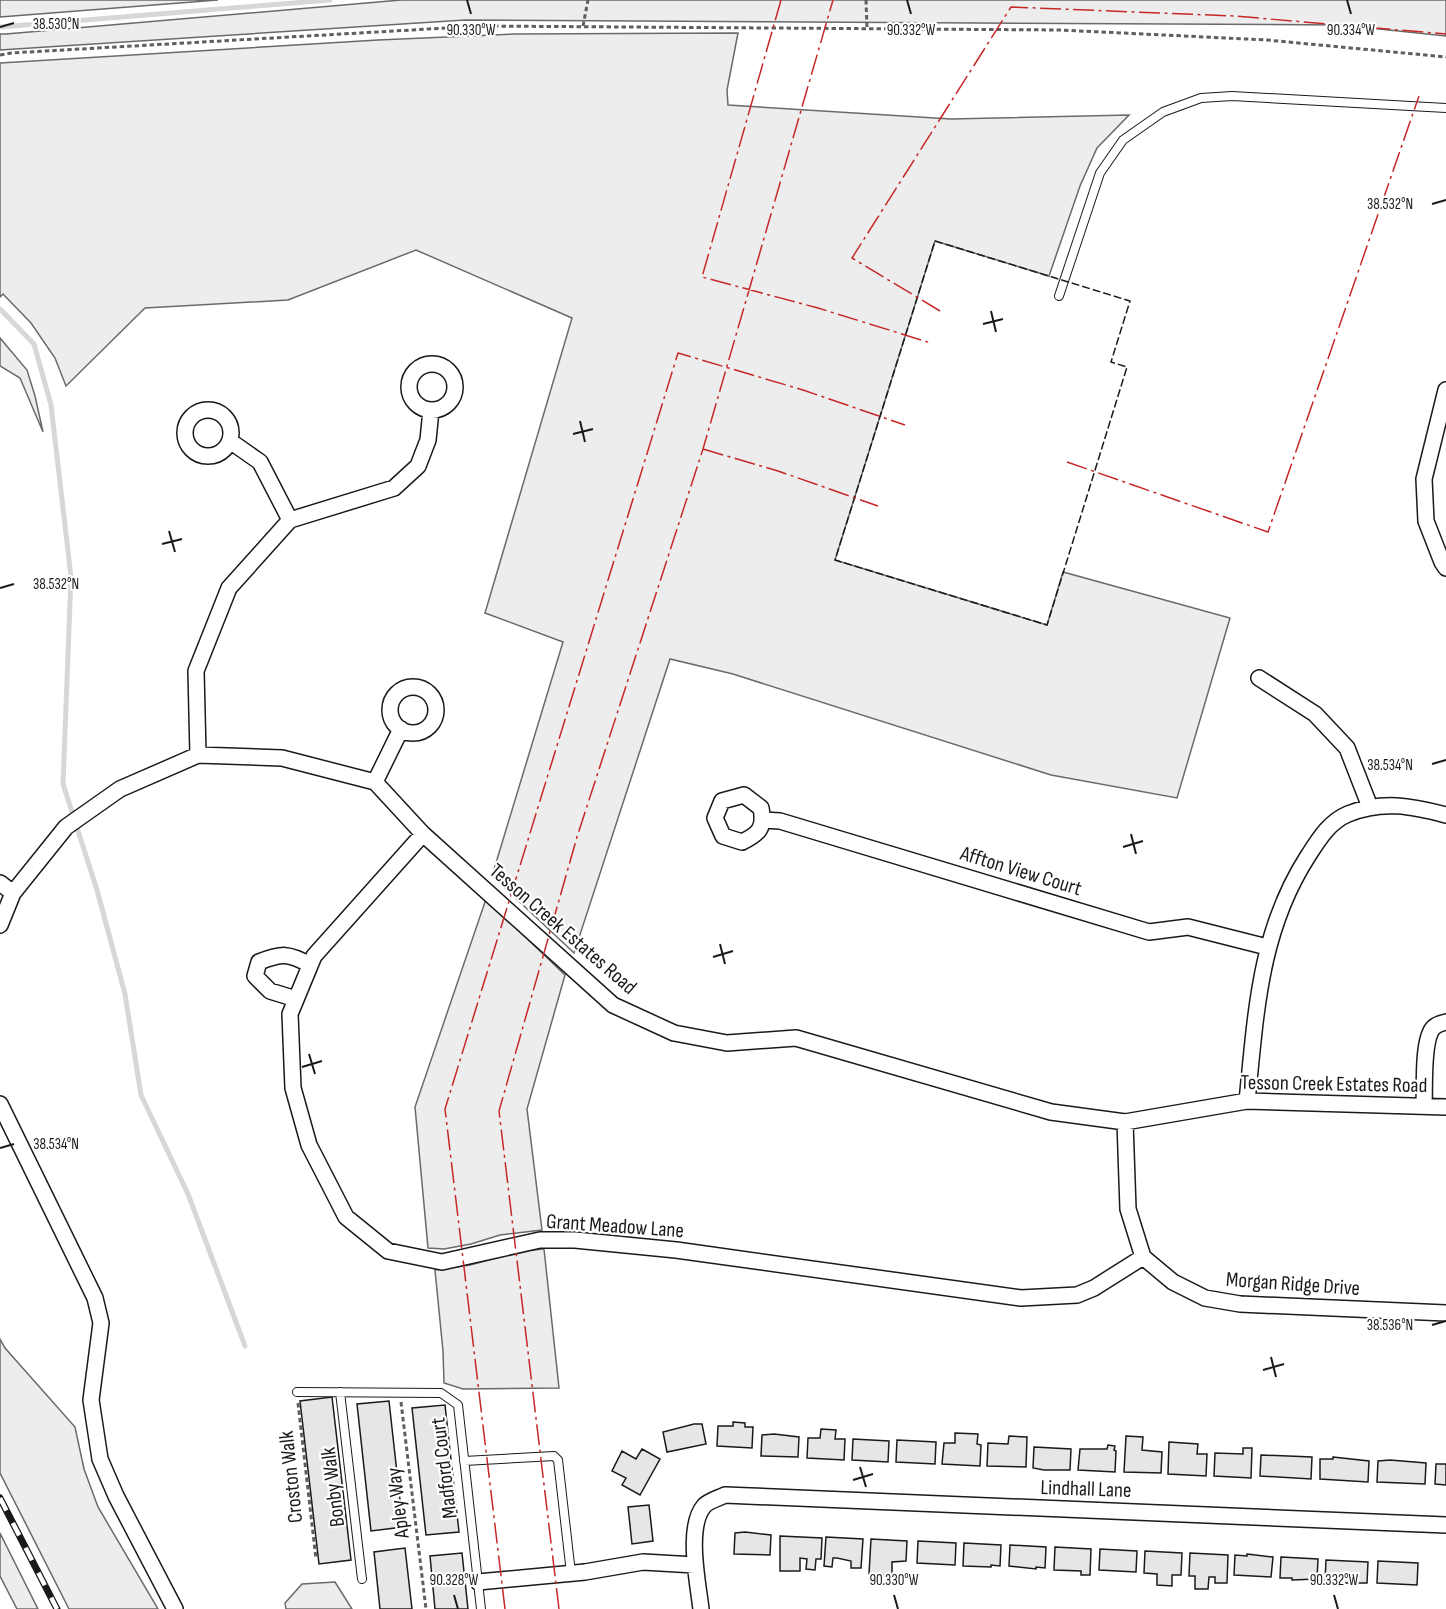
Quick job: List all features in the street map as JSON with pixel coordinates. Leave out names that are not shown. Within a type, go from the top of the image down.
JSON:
[{"type":"street","points":[[1445,394],[1424,479],[1426,521],[1446,568]]},
{"type":"street","points":[[198,755],[196,671],[229,588],[290,520],[394,488],[418,466],[428,440],[431,410]]},
{"type":"street","points":[[230,441],[260,462],[290,520]]},
{"type":"street","points":[[1259,678],[1315,714],[1347,748],[1370,807]]},
{"type":"street","points":[[0,925],[13,893],[66,827],[120,789],[198,755],[282,758],[375,782],[401,729]]},
{"type":"street","name":"Tesson Creek Estates Road","points":[[375,782],[423,834],[613,1005],[674,1033],[727,1043],[796,1038],[1051,1112],[1125,1122],[1247,1101],[1446,1107]]},
{"type":"street","points":[[1247,1101],[1258,994],[1267,947],[1297,873],[1324,830],[1346,815],[1370,807],[1408,805],[1446,816]]},
{"type":"street","name":"Affton View Court","points":[[763,820],[780,821],[1149,932],[1188,927],[1267,947]]},
{"type":"street","name":"Grant Meadow Lane","points":[[423,834],[314,956],[290,1014],[293,1088],[309,1145],[346,1216],[388,1251],[442,1262],[540,1240],[575,1240],[687,1251],[1021,1298],[1077,1295],[1094,1288],[1143,1257]]},
{"type":"street","points":[[0,883],[13,893]]},
{"type":"street","points":[[296,999],[270,991],[255,976],[259,962],[276,955],[294,956],[310,965]]},
{"type":"street","points":[[1424,1105],[1427,1041],[1432,1029],[1439,1023],[1446,1022]]},
{"type":"street","points":[[0,1104],[95,1298],[101,1323],[91,1400],[100,1459],[116,1496],[176,1609]]},
{"type":"street","points":[[1125,1122],[1128,1209],[1143,1257]]},
{"type":"street","name":"Morgan Ridge Drive","points":[[1143,1257],[1173,1282],[1205,1298],[1240,1304],[1446,1314]]},
{"type":"street","name":"Lindhall Lane","points":[[695,1565],[696,1520],[705,1504],[725,1495],[1446,1525]]},
{"type":"street","points":[[478,1582],[572,1573],[643,1562],[695,1565],[701,1609]]},
{"type":"lane","points":[[1059,296],[1100,173],[1123,140],[1163,112],[1201,98],[1232,96],[1446,108]]},
{"type":"lane","name":"Madford Court","points":[[297,1392],[441,1393],[458,1405],[482,1609]]},
{"type":"lane","name":"Bonby Walk","points":[[340,1392],[362,1579]]},
{"type":"lane","points":[[464,1461],[554,1456],[558,1460],[572,1573]]},
{"type":"path","points":[[584,26],[588,0]]},
{"type":"path","points":[[867,0],[867,28]]},
{"type":"path","points":[[0,55],[481,26],[584,26],[1060,30],[1256,40],[1446,57]]},
{"type":"path","name":"Croston Walk","points":[[297,1392],[316,1559]]},
{"type":"path","name":"Apley Way","points":[[400,1393],[426,1609]]},
{"type":"shaded area","points":[[0,0],[218,0],[0,17]]},
{"type":"shaded area","points":[[401,0],[1446,0],[1446,36],[1341,25],[465,20],[0,50],[0,34]]},
{"type":"shaded area","points":[[738,33],[727,90],[728,105],[951,119],[1129,115],[1097,148],[1080,186],[1049,276],[935,241],[835,560],[1047,625],[1063,572],[1230,618],[1177,798],[1051,775],[733,674],[670,659],[574,953],[492,876],[563,642],[485,613],[572,318],[416,250],[288,300],[145,308],[66,386],[55,358],[31,323],[3,294],[0,297],[0,63],[513,34]]},
{"type":"shaded area","points":[[0,338],[27,370],[43,432],[20,378],[0,366]]},
{"type":"shaded area","points":[[486,899],[565,975],[527,1109],[542,1230],[500,1235],[444,1249],[428,1248],[415,1107]]},
{"type":"shaded area","points":[[544,1249],[559,1388],[463,1389],[444,1383],[435,1270],[470,1265],[523,1251]]},
{"type":"shaded area","points":[[0,1339],[5,1348],[75,1427],[84,1469],[98,1507],[158,1609],[69,1609],[0,1473]]},
{"type":"shaded area","points":[[0,1533],[38,1609],[17,1609],[0,1576]]},
{"type":"shaded area","points":[[335,1582],[352,1609],[286,1609],[285,1603],[302,1584]]},
{"type":"building","points":[[332,1397],[351,1560],[319,1564],[300,1401]]},
{"type":"building","points":[[389,1401],[403,1527],[371,1531],[357,1404]]},
{"type":"building","points":[[445,1405],[459,1532],[426,1535],[412,1408]]},
{"type":"building","points":[[733,1422],[745,1423],[745,1427],[753,1427],[752,1448],[717,1446],[718,1426],[733,1426]]},
{"type":"building","points":[[702,1424],[706,1444],[667,1452],[663,1432]]},
{"type":"building","points":[[821,1429],[836,1430],[835,1439],[845,1439],[844,1460],[807,1458],[808,1438],[820,1438]]},
{"type":"building","points":[[955,1433],[978,1434],[977,1444],[981,1445],[980,1466],[942,1464],[944,1443],[955,1443]]},
{"type":"building","points":[[762,1435],[799,1437],[798,1457],[761,1456]]},
{"type":"building","points":[[1009,1436],[1027,1437],[1026,1467],[987,1466],[988,1443],[1008,1444]]},
{"type":"building","points":[[1126,1436],[1143,1437],[1142,1450],[1162,1452],[1161,1473],[1124,1472]]},
{"type":"building","points":[[853,1439],[889,1441],[888,1462],[852,1460]]},
{"type":"building","points":[[897,1440],[936,1442],[935,1464],[896,1462]]},
{"type":"building","points":[[1169,1442],[1198,1444],[1197,1454],[1207,1454],[1206,1476],[1168,1474]]},
{"type":"building","points":[[1108,1445],[1115,1446],[1115,1472],[1078,1470],[1080,1449],[1107,1449]]},
{"type":"building","points":[[1034,1447],[1071,1449],[1070,1470],[1033,1468]]},
{"type":"building","points":[[1243,1448],[1252,1448],[1251,1478],[1214,1476],[1215,1453],[1243,1454]]},
{"type":"building","points":[[642,1449],[660,1459],[640,1495],[622,1485],[626,1478],[612,1471],[622,1451],[636,1459]]},
{"type":"building","points":[[1261,1455],[1312,1457],[1311,1479],[1260,1476]]},
{"type":"building","points":[[1333,1457],[1369,1461],[1368,1482],[1320,1479],[1320,1459],[1333,1459]]},
{"type":"building","points":[[1378,1461],[1426,1463],[1425,1484],[1377,1482]]},
{"type":"building","points":[[1436,1464],[1446,1464],[1446,1485],[1435,1484]]},
{"type":"building","points":[[649,1505],[653,1541],[632,1544],[628,1507]]},
{"type":"building","points":[[735,1533],[771,1535],[770,1555],[734,1554]]},
{"type":"building","points":[[780,1536],[822,1538],[821,1559],[816,1559],[815,1570],[806,1569],[807,1559],[800,1558],[800,1571],[780,1571]]},
{"type":"building","points":[[826,1537],[863,1539],[861,1568],[851,1568],[851,1561],[837,1558],[833,1558],[832,1567],[824,1566]]},
{"type":"building","points":[[871,1539],[907,1541],[906,1561],[892,1562],[892,1575],[869,1574]]},
{"type":"building","points":[[918,1541],[956,1543],[955,1565],[917,1563]]},
{"type":"building","points":[[964,1543],[1001,1545],[1000,1566],[963,1566]]},
{"type":"building","points":[[1010,1545],[1046,1547],[1045,1568],[1009,1566]]},
{"type":"building","points":[[1055,1547],[1091,1549],[1090,1575],[1081,1575],[1081,1571],[1054,1570]]},
{"type":"building","points":[[405,1548],[412,1609],[380,1609],[374,1552]]},
{"type":"building","points":[[1100,1549],[1137,1551],[1136,1572],[1099,1570]]},
{"type":"building","points":[[1145,1551],[1182,1553],[1181,1575],[1172,1575],[1172,1586],[1157,1585],[1157,1574],[1144,1573]]},
{"type":"building","points":[[462,1553],[468,1609],[435,1609],[430,1556]]},
{"type":"building","points":[[1190,1553],[1228,1555],[1227,1583],[1215,1583],[1215,1577],[1209,1577],[1208,1589],[1195,1589],[1195,1576],[1189,1576]]},
{"type":"building","points":[[1247,1554],[1273,1557],[1271,1577],[1234,1575],[1235,1555],[1247,1556]]},
{"type":"building","points":[[1281,1557],[1318,1559],[1317,1579],[1280,1578]]},
{"type":"building","points":[[1326,1560],[1368,1562],[1367,1583],[1325,1581]]},
{"type":"building","points":[[1378,1561],[1418,1563],[1417,1585],[1377,1583]]},
{"type":"waterway","points":[[0,27],[330,0]]},
{"type":"waterway","points":[[0,309],[34,344],[51,405],[71,577],[63,784],[97,890],[125,994],[141,1095],[188,1194],[245,1346]]},
{"type":"railway","points":[[0,1498],[57,1609]]},
{"type":"fence","points":[[935,241],[1130,301],[1111,362],[1127,367],[1047,625],[835,560],[935,241]]},
{"type":"power","points":[[781,0],[702,277],[818,308],[931,343]]},
{"type":"power","points":[[559,1609],[499,1111],[577,837],[703,449],[833,0]]},
{"type":"power","points":[[940,311],[852,258],[1011,7],[1234,16],[1446,34]]},
{"type":"power","points":[[1067,462],[1268,532],[1419,96]]},
{"type":"power","points":[[505,1609],[445,1109],[678,353],[803,390],[905,425]]},
{"type":"power","points":[[703,449],[778,471],[878,506]]}]
